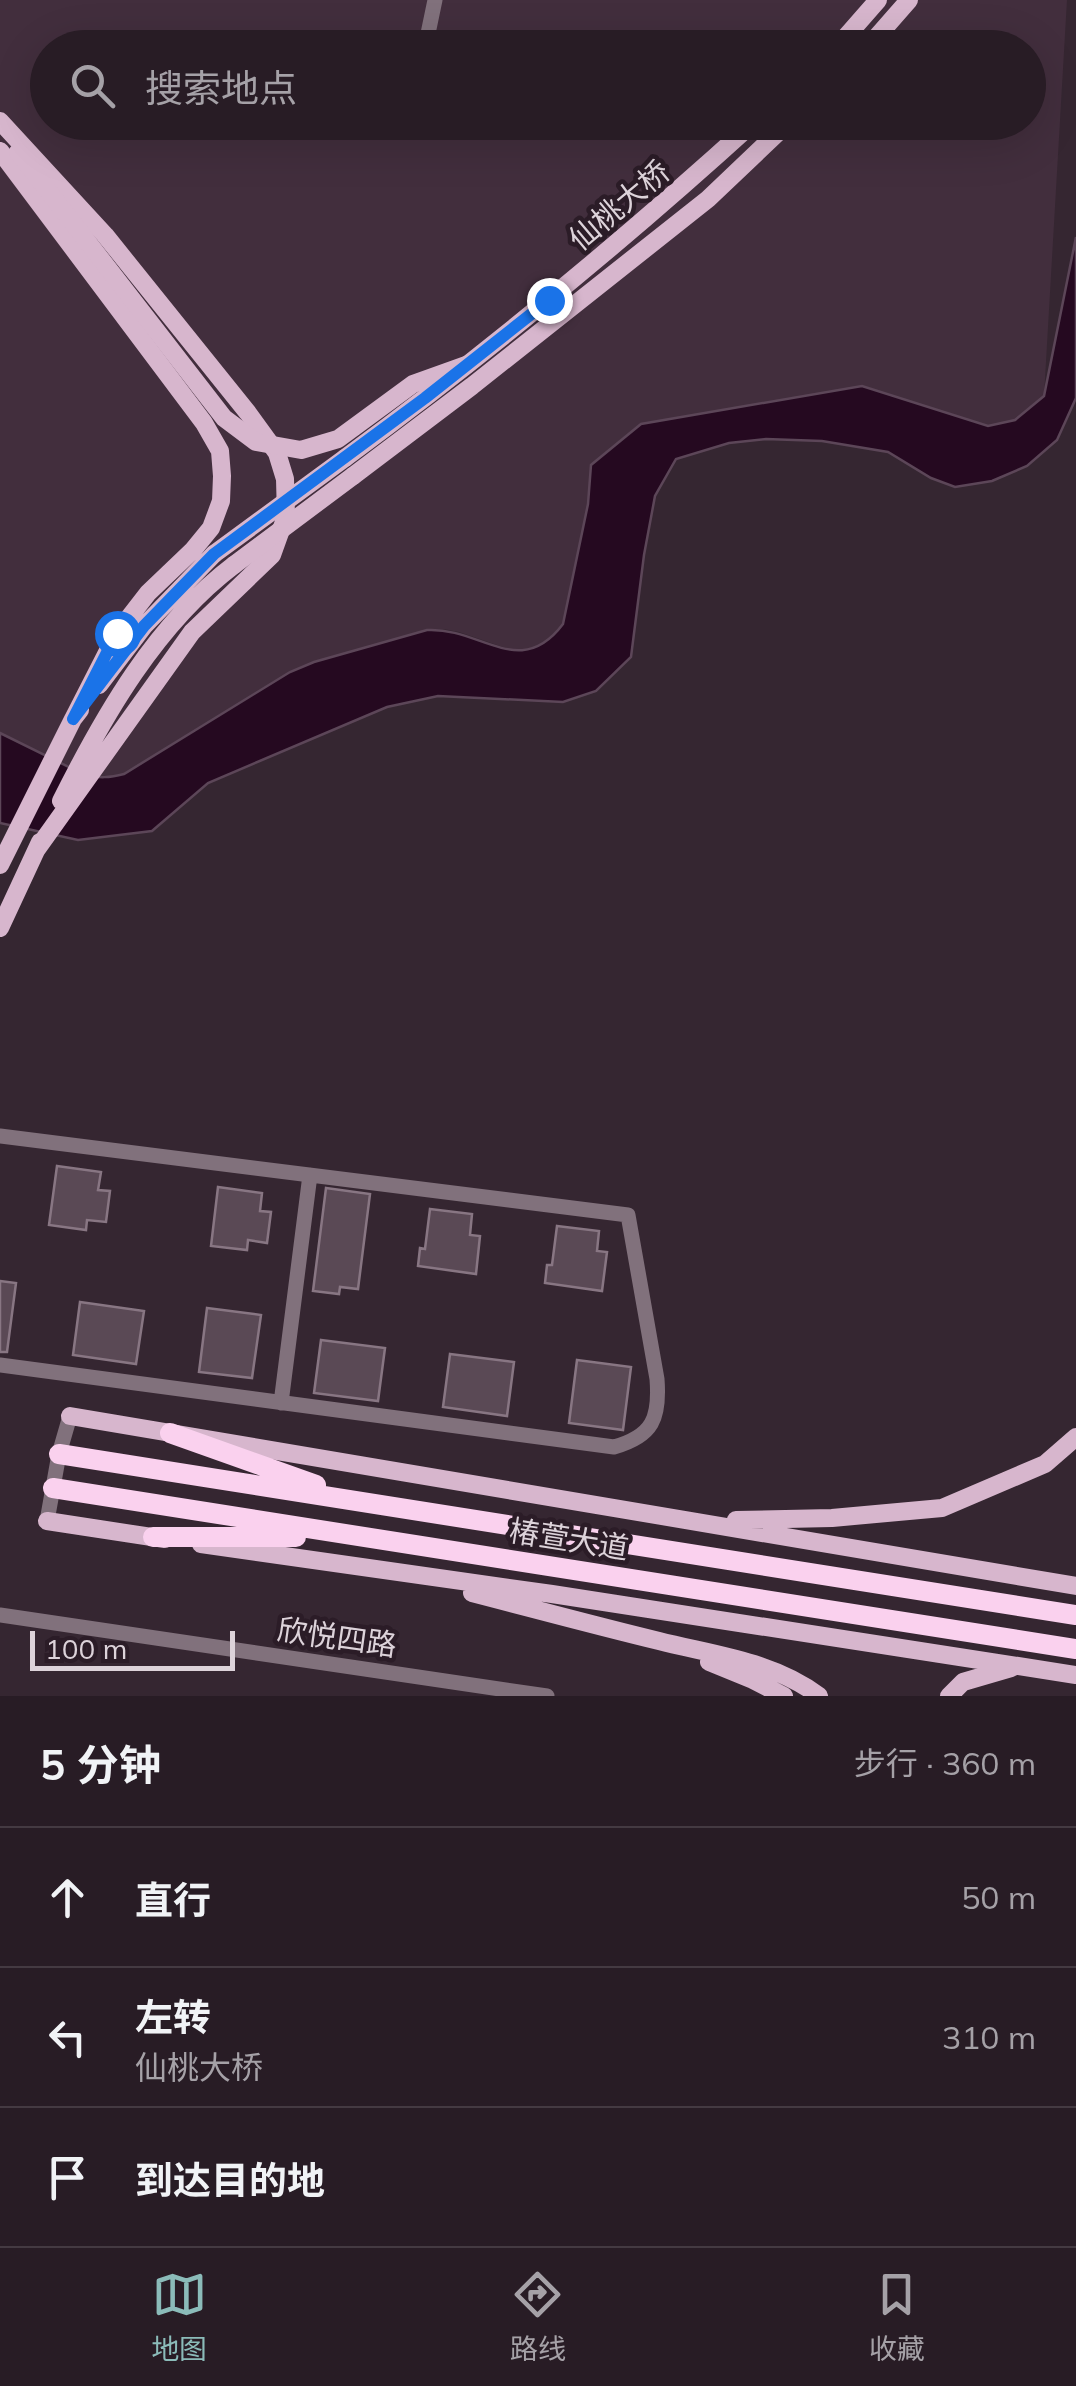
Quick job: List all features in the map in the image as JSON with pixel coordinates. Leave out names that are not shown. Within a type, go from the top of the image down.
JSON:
[{"type":"highway","points":[[170,1433],[365,1502]]},
{"type":"highway","name":"椿萱大道","points":[[58,1454],[1076,1615]]},
{"type":"highway","name":"椿萱大道","points":[[53,1488],[1076,1649]]},
{"type":"highway","points":[[153,1537],[360,1537]]},
{"type":"main road","points":[[852,30],[878,0]]},
{"type":"main road","points":[[883,30],[909,0]]},
{"type":"main road","points":[[0,122],[12,152],[220,451],[221,501],[211,528],[148,592],[117,633],[73,719]]},
{"type":"main road","name":"仙桃大桥","points":[[0,865],[73,719],[144,626],[214,554],[425,398],[549,300],[734,140]]},
{"type":"main road","name":"仙桃大桥","points":[[0,928],[95,733],[161,638],[215,580],[472,386],[708,199],[770,140]]},
{"type":"main road","points":[[12,152],[224,418],[256,442],[301,450],[338,439],[413,384],[466,365]]},
{"type":"main road","points":[[12,152],[104,235],[277,453],[285,479],[286,516],[272,555],[192,632],[37,849]]},
{"type":"main road","points":[[70,1416],[1076,1586]]},
{"type":"main road","points":[[690,1520],[832,1518],[942,1508],[1045,1464],[1076,1437]]},
{"type":"main road","points":[[47,1521],[1076,1675]]},
{"type":"main road","points":[[399,1573],[754,1663],[802,1683],[819,1696]]},
{"type":"main road","points":[[663,1642],[784,1696]]},
{"type":"main road","points":[[950,1696],[963,1682],[1017,1666]]},
{"type":"street","points":[[429,30],[435,0]]},
{"type":"street","points":[[0,1136],[628,1215],[658,1398],[656,1416],[647,1430],[632,1442],[614,1447],[0,1365]]},
{"type":"street","points":[[282,1403],[310,1175]]},
{"type":"street","points":[[47,1521],[58,1454],[70,1416]]},
{"type":"street","name":"欣悦四路","points":[[0,1615],[547,1696]]},
{"type":"shaded area","points":[[0,0],[1067,0],[1044,396],[1015,420],[989,426],[862,386],[591,465],[588,504],[563,624],[551,639],[534,650],[517,652],[459,632],[427,630],[290,672],[124,774],[98,778],[0,733]]},
{"type":"shaded area","points":[[1076,237],[1076,398],[1057,440],[1027,466],[992,481],[955,487],[931,478],[888,452],[822,441],[766,439],[729,443],[676,459],[655,496],[631,657],[596,691],[563,702],[438,696],[387,707],[208,783],[152,831],[78,840],[0,823],[0,733],[85,775],[114,776],[124,774],[290,672],[314,662],[427,630],[447,631],[515,650],[531,649],[547,640],[563,624],[588,504],[591,465],[641,424],[862,386],[988,426],[1015,420],[1044,396]]},
{"type":"building","points":[[57,1166],[101,1172],[98,1190],[110,1191],[106,1222],[87,1220],[86,1230],[49,1225]]},
{"type":"building","points":[[218,1187],[262,1193],[260,1211],[271,1212],[267,1243],[248,1240],[247,1250],[211,1246]]},
{"type":"building","points":[[326,1188],[370,1194],[358,1289],[340,1287],[339,1294],[313,1291]]},
{"type":"building","points":[[430,1209],[472,1214],[470,1235],[480,1236],[476,1274],[418,1266],[420,1248],[425,1249]]},
{"type":"building","points":[[557,1226],[599,1231],[597,1251],[607,1252],[602,1291],[545,1283],[547,1265],[552,1265]]},
{"type":"building","points":[[0,1281],[16,1283],[7,1352],[0,1352]]},
{"type":"building","points":[[80,1302],[144,1311],[136,1364],[73,1355]]},
{"type":"building","points":[[207,1308],[261,1315],[252,1378],[199,1372]]},
{"type":"building","points":[[321,1340],[385,1348],[378,1401],[314,1393]]},
{"type":"building","points":[[450,1354],[514,1362],[507,1416],[443,1407]]},
{"type":"building","points":[[577,1360],[631,1367],[623,1430],[569,1423]]},
{"type":"route","points":[[117,633],[73,719],[144,626],[214,554],[425,398],[549,300]]}]
